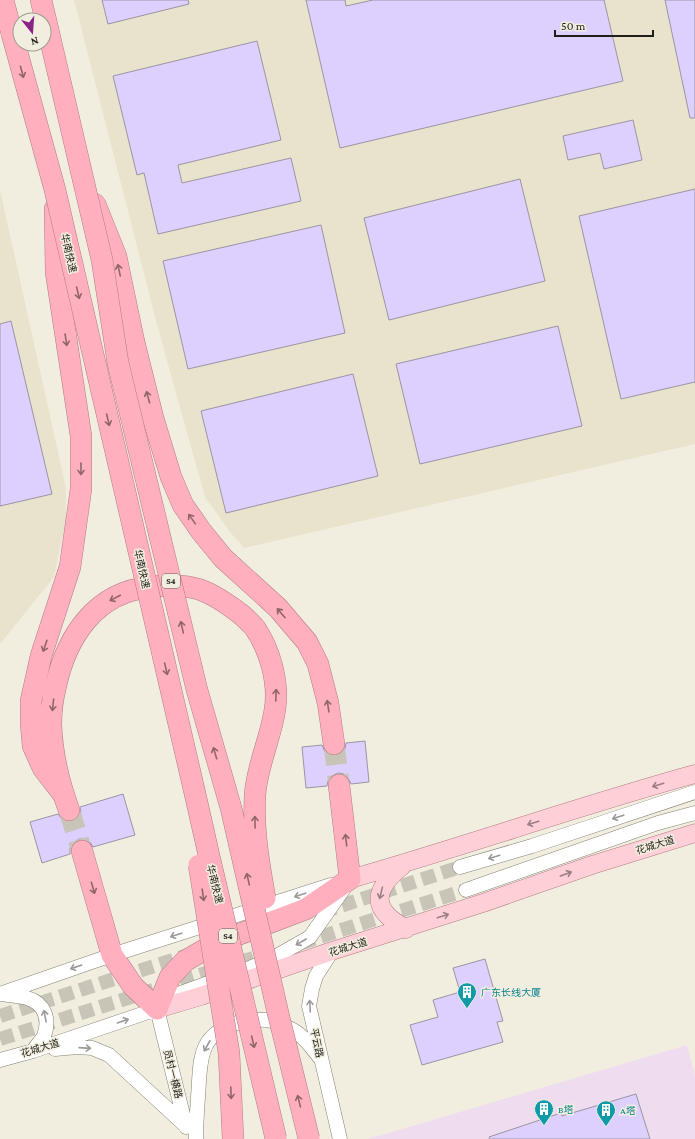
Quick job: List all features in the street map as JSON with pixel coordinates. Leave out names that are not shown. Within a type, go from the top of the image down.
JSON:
[{"type":"highway","name":"华南快速","points":[[3,0],[55,190],[276,1139]]},
{"type":"highway","name":"S4","points":[[41,0],[102,260],[118,363],[197,690],[231,808],[308,1139]]},
{"type":"highway","points":[[82,170],[116,256],[134,342],[154,418],[171,477],[183,505],[201,531],[223,558],[278,608],[307,642],[318,664],[328,703],[334,744]]},
{"type":"highway","points":[[55,190],[56,272],[81,436],[81,489],[70,567],[39,664],[31,700],[33,746],[43,768],[66,802],[54,752],[51,723],[53,702],[60,669],[69,644],[82,624],[102,605],[139,588],[163,585],[184,586],[200,589],[221,599],[242,615],[255,628],[273,668],[276,686],[275,709],[259,771],[255,795],[256,843],[277,962],[278,1013]]},
{"type":"highway","points":[[180,732],[203,900],[229,1053],[233,1139]]},
{"type":"highway","points":[[82,851],[112,955],[133,986],[157,1009],[170,977],[185,961],[216,943],[306,909],[350,879],[339,785]]},
{"type":"main road","points":[[350,879],[405,864],[528,824],[695,774]]},
{"type":"main road","name":"花城大道","points":[[157,1009],[332,951],[483,904],[592,865],[695,833]]},
{"type":"main road","points":[[405,864],[390,875],[380,892],[379,901],[387,915],[406,929]]},
{"type":"street","points":[[460,867],[532,846],[695,792]]},
{"type":"street","name":"花城大道","points":[[466,890],[651,826],[695,813]]},
{"type":"street","points":[[0,994],[112,955],[350,879]]},
{"type":"street","points":[[157,1009],[178,994],[259,964],[310,937],[350,879]]},
{"type":"street","name":"平云路","points":[[332,951],[316,976],[309,1006],[340,1139]]},
{"type":"street","points":[[0,994],[28,998],[38,1002],[44,1009],[46,1018],[44,1036],[33,1051]]},
{"type":"street","name":"花城大道","points":[[0,1060],[33,1051],[157,1009]]},
{"type":"street","name":"员村一横路","points":[[157,1009],[187,1133]]},
{"type":"street","points":[[196,1139],[200,1060],[206,1046],[221,1029],[243,1022],[269,1020],[299,1034],[320,1058]]},
{"type":"street","points":[[33,1051],[92,1048],[109,1055],[187,1133]]},
{"type":"shaded area","points":[[74,0],[695,0],[695,444],[244,548],[230,532],[205,497],[159,332]]},
{"type":"shaded area","points":[[0,190],[66,488],[66,520],[54,577],[0,644]]},
{"type":"shaded area","points":[[687,1045],[695,1075],[695,1139],[368,1139]]},
{"type":"building","points":[[102,0],[188,0],[189,4],[108,24]]},
{"type":"building","points":[[306,0],[345,0],[346,6],[373,0],[604,0],[623,81],[340,148]]},
{"type":"building","points":[[665,0],[695,0],[695,118],[690,118]]},
{"type":"building","points":[[257,41],[281,140],[178,165],[182,183],[291,158],[301,201],[158,234],[144,173],[137,175],[113,76]]},
{"type":"building","points":[[633,120],[642,160],[604,169],[600,153],[568,160],[563,136]]},
{"type":"building","points":[[520,179],[545,281],[389,320],[364,218]]},
{"type":"building","points":[[695,189],[695,382],[621,399],[579,216]]},
{"type":"building","points":[[321,225],[345,333],[188,369],[163,261]]},
{"type":"building","points":[[11,321],[52,494],[0,506],[0,324]]},
{"type":"building","points":[[558,326],[582,426],[420,464],[396,364]]},
{"type":"building","points":[[353,374],[378,476],[226,513],[201,411]]},
{"type":"building","points":[[365,741],[369,782],[351,784],[344,774],[338,773],[332,776],[328,781],[327,786],[306,788],[302,747],[322,745],[325,752],[335,756],[342,753],[345,749],[346,743]]},
{"type":"building","points":[[123,794],[135,835],[93,847],[90,842],[85,839],[79,839],[73,843],[70,848],[70,854],[42,863],[30,822],[58,814],[67,822],[73,821],[81,813],[80,807]]},
{"type":"building","name":"广东长线大厦","points":[[485,959],[503,1021],[497,1022],[503,1042],[422,1065],[410,1025],[438,1017],[433,1000],[460,992],[453,968]]},
{"type":"building","name":"A塔","points":[[636,1094],[650,1139],[490,1139],[489,1137],[561,1113],[562,1116]]},
{"type":"tunnel","points":[[334,744],[339,785]]},
{"type":"tunnel","points":[[69,810],[82,851]]},
{"type":"tunnel","points":[[322,912],[460,867]]},
{"type":"tunnel","points":[[301,943],[466,890]]},
{"type":"tunnel","points":[[0,1039],[272,952]]},
{"type":"tunnel","points":[[0,1016],[188,955]]},
{"type":"place","name":"广东长线大厦","points":[[467,1009]]},
{"type":"place","name":"B塔","points":[[544,1126]]},
{"type":"place","name":"A塔","points":[[606,1127]]}]
